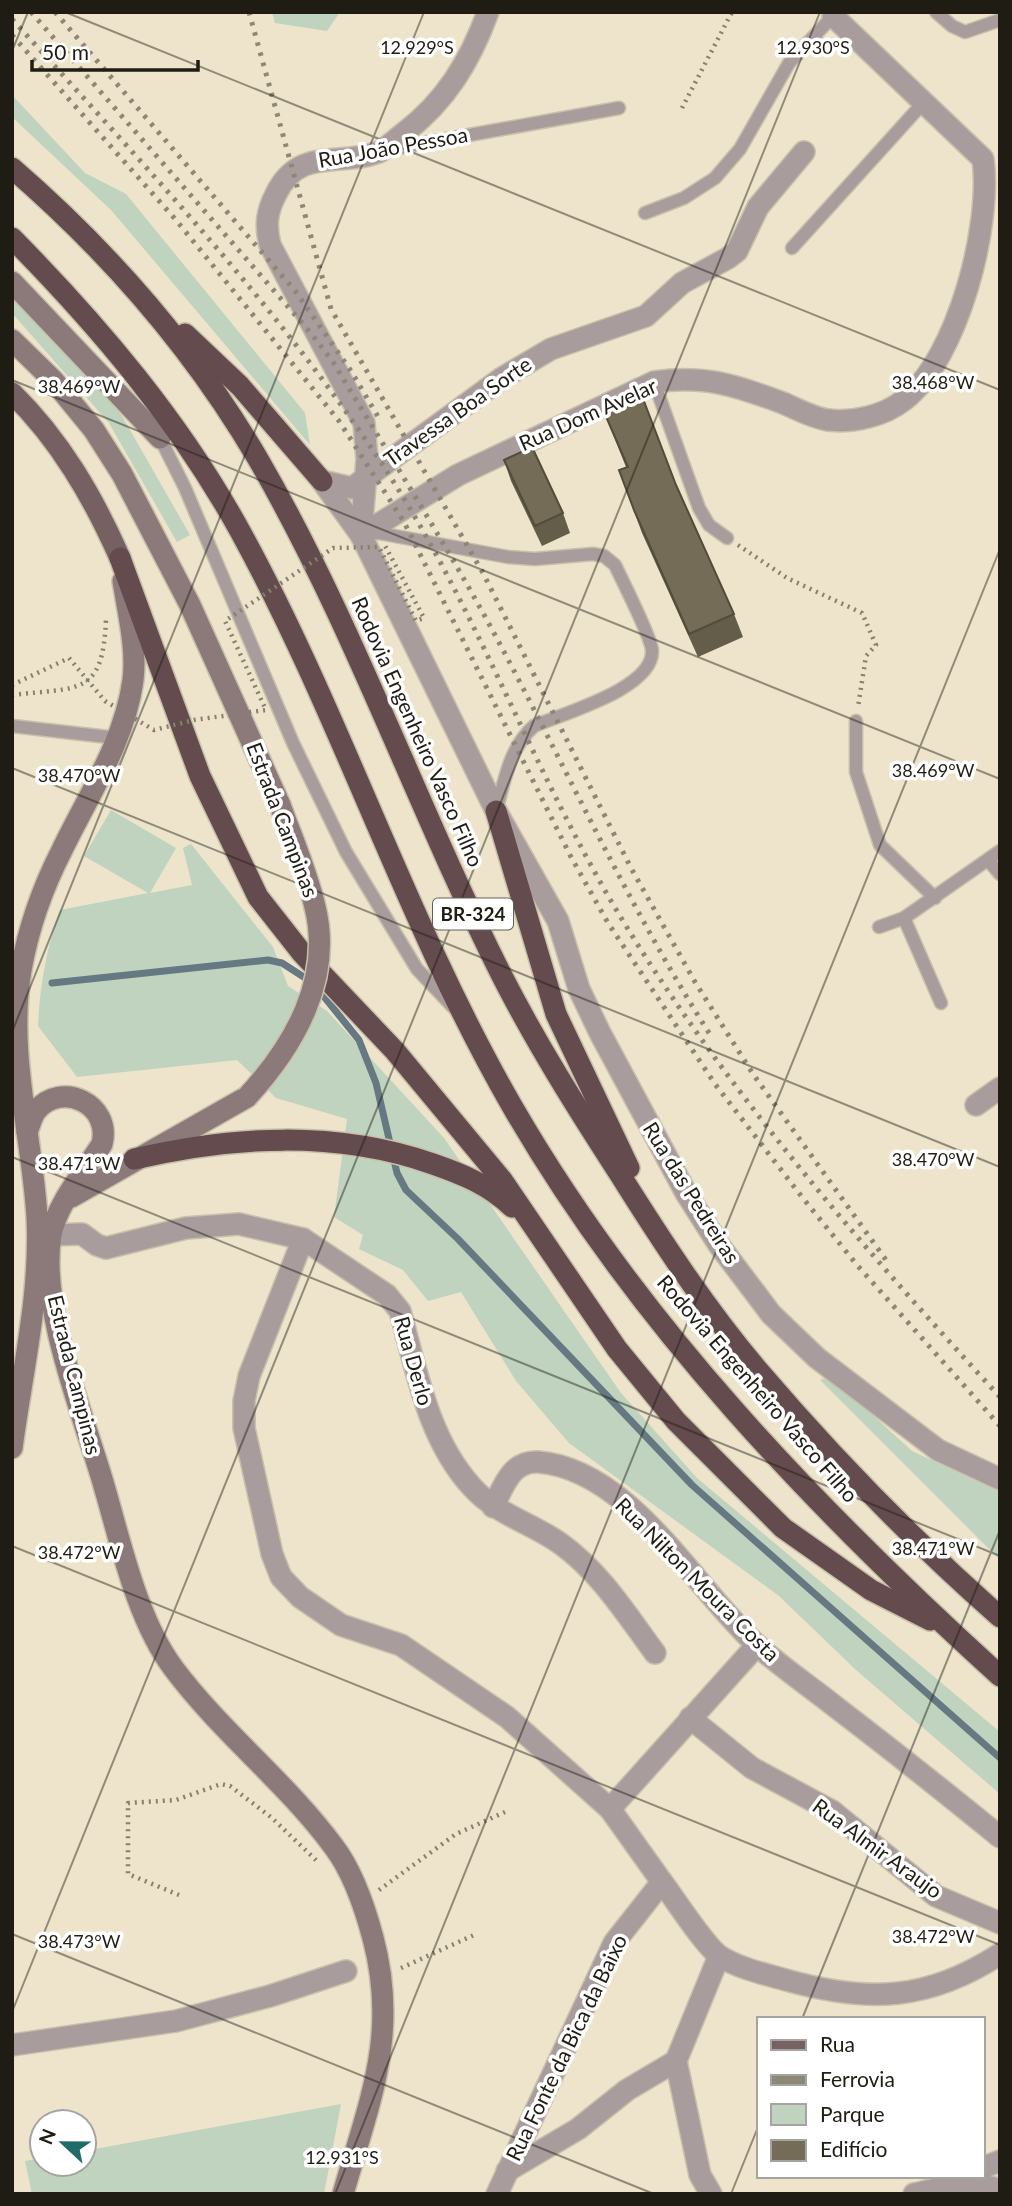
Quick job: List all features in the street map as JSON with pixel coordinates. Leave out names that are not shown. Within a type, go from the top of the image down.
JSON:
[{"type":"highway","points":[[12,161],[52,203]]},
{"type":"highway","name":"Rodovia Engenheiro Vasco Filho","points":[[12,168],[52,203],[128,278],[185,350],[257,457],[323,585],[502,975],[559,1081],[665,1246],[756,1368],[929,1554],[1000,1617]]},
{"type":"highway","name":"Rodovia Engenheiro Vasco Filho","points":[[17,245],[114,348],[164,413],[239,530],[299,650],[465,1019],[521,1120],[625,1276],[777,1455],[948,1629],[1000,1676]]},
{"type":"highway","points":[[128,278],[240,386],[322,481]]},
{"type":"highway","points":[[120,558],[200,776],[258,897],[302,953],[395,1051],[502,1180],[617,1349],[676,1421],[783,1528],[871,1590],[948,1629]]},
{"type":"highway","points":[[496,811],[556,1014],[665,1246]]},
{"type":"highway","points":[[134,1159],[171,1150],[253,1141],[345,1142],[409,1156],[460,1173],[501,1197],[536,1230]]},
{"type":"main road","points":[[12,282],[160,438]]},
{"type":"main road","name":"Estrada Campinas","points":[[12,340],[61,390],[94,430],[122,474],[190,606],[280,805],[316,909],[320,944],[318,966],[304,1014],[287,1048],[247,1097],[66,1200],[51,1235],[51,1284],[68,1365],[126,1559],[159,1646],[204,1706],[336,1849],[361,1903],[374,1940],[381,1977],[383,2050],[343,2194]]},
{"type":"main road","name":"Estrada Campinas","points":[[12,393],[47,432],[75,471],[99,511],[120,558],[133,678],[128,706],[117,738],[60,853],[31,928],[21,970],[18,1060],[37,1217],[34,1296],[19,1370],[12,1448]]},
{"type":"main road","points":[[27,1132],[36,1111],[56,1099],[82,1100],[94,1108],[102,1120],[105,1132],[102,1144],[66,1200]]},
{"type":"main road","points":[[19,1370],[34,1350],[53,1350],[68,1365]]},
{"type":"street","points":[[379,152],[438,104],[453,85],[488,12]]},
{"type":"street","name":"Rua Dom Avelar","points":[[361,535],[458,475],[654,382],[688,378],[728,383],[826,420],[877,415],[903,401],[926,378],[944,346],[964,292],[984,212],[986,184],[983,159],[833,16]]},
{"type":"street","name":"Rua João Pessoa","points":[[361,535],[367,447],[364,423],[270,245],[266,229],[273,199],[290,173],[308,163],[379,152]]},
{"type":"street","name":"Travessa Boa Sorte","points":[[366,475],[502,378],[551,349],[646,316],[682,283],[728,258],[737,251],[758,207],[804,152]]},
{"type":"street","points":[[322,481],[352,488],[366,475]]},
{"type":"street","name":"Rua das Pedreiras","points":[[322,481],[361,535],[496,811],[558,920],[579,989],[631,1094],[713,1235],[771,1314],[817,1358],[938,1450],[1000,1479]]},
{"type":"street","points":[[976,1105],[1000,1087]]},
{"type":"street","name":"Rua Derlo","points":[[51,1235],[82,1234],[106,1248],[186,1228],[239,1224],[303,1239],[395,1302],[437,1434],[471,1486],[493,1507],[559,1542],[594,1570],[655,1653]]},
{"type":"street","points":[[303,1239],[249,1376],[244,1401],[244,1428],[272,1554],[281,1577],[300,1597],[341,1625],[401,1645],[508,1717],[610,1808],[719,1956],[751,1970],[808,1987],[881,1996],[914,1993],[945,1984],[970,1973],[1000,1954]]},
{"type":"street","name":"Rua Nilton Moura Costa","points":[[493,1507],[510,1472],[535,1461],[580,1475],[630,1507],[757,1645],[1000,1837]]},
{"type":"street","points":[[610,1808],[757,1645]]},
{"type":"street","name":"Rua Almir Araujo","points":[[690,1718],[752,1768],[832,1811],[936,1896],[1000,1923]]},
{"type":"street","name":"Rua Fonte da Bica da Baixo","points":[[496,2194],[614,1943],[662,1882]]},
{"type":"street","points":[[711,2194],[700,2175],[676,2061],[719,1956]]},
{"type":"street","points":[[12,2045],[176,2021],[270,1996],[346,1971]]},
{"type":"street","points":[[507,2171],[578,2129],[627,2090],[676,2061]]},
{"type":"street","points":[[914,2194],[964,2180],[1000,2190]]},
{"type":"lane","points":[[936,12],[952,26],[965,32],[1000,20]]},
{"type":"lane","points":[[645,213],[684,198],[715,178],[740,149],[789,63],[833,16]]},
{"type":"lane","points":[[792,248],[924,102]]},
{"type":"lane","name":"Rua João Pessoa","points":[[379,152],[619,108]]},
{"type":"lane","points":[[114,348],[185,488],[293,743],[346,852],[417,969],[465,1019]]},
{"type":"lane","points":[[654,382],[699,508],[709,525],[727,538]]},
{"type":"lane","points":[[361,535],[379,533],[508,557],[535,559],[593,554],[604,556],[615,565],[653,649],[649,667],[633,684],[534,726],[522,737],[510,761],[496,811]]},
{"type":"lane","points":[[856,722],[856,772],[880,845],[935,898]]},
{"type":"lane","points":[[12,726],[117,738]]},
{"type":"lane","points":[[879,927],[904,918],[1000,851]]},
{"type":"lane","points":[[988,860],[1000,873]]},
{"type":"lane","points":[[904,918],[941,1003]]},
{"type":"path","points":[[682,108],[732,12]]},
{"type":"path","points":[[727,538],[787,578],[862,613],[876,645],[866,656],[856,722]]},
{"type":"path","points":[[12,685],[69,657],[105,701],[154,730],[194,720],[266,710],[225,621],[333,548],[379,547],[416,621],[424,618],[384,544]]},
{"type":"path","points":[[12,695],[81,687],[95,675],[105,654],[106,617]]},
{"type":"path","points":[[180,1895],[128,1874],[128,1803],[176,1800],[221,1784],[230,1786],[272,1818],[312,1860]]},
{"type":"path","points":[[361,1903],[456,1834],[505,1812]]},
{"type":"path","points":[[381,1977],[474,1935]]},
{"type":"green space","points":[[272,12],[340,12],[327,31],[275,23]]},
{"type":"green space","points":[[12,95],[85,173],[126,194],[305,413],[310,445],[111,210],[12,117]]},
{"type":"green space","points":[[12,286],[122,416],[190,535],[177,542],[109,423],[12,313]]},
{"type":"green space","points":[[111,810],[176,848],[150,893],[192,885],[183,848],[191,844],[273,947],[288,986],[327,1011],[444,1138],[621,1393],[697,1478],[1000,1732],[1000,1794],[856,1670],[779,1596],[569,1443],[516,1381],[461,1292],[428,1301],[403,1270],[359,1249],[363,1235],[334,1217],[347,1119],[276,1098],[237,1060],[77,1077],[38,1026],[44,968],[60,910],[148,893],[84,856]]},
{"type":"green space","points":[[830,1376],[912,1451],[1000,1492],[1000,1560],[820,1380]]},
{"type":"green space","points":[[341,2104],[324,2194],[32,2194],[29,2178],[98,2178],[98,2148]]},
{"type":"building","points":[[642,396],[676,485],[734,614],[689,634],[634,510],[619,470],[628,467],[604,412]]},
{"type":"building","points":[[532,447],[563,513],[535,526],[504,460]]},
{"type":"waterway","points":[[52,983],[268,960],[282,963],[313,983],[359,1040],[376,1083],[397,1173],[406,1190],[458,1239],[692,1485],[1000,1758]]},
{"type":"railway","points":[[31,12],[310,332],[333,362],[476,600],[626,888],[681,988],[711,1036]]},
{"type":"railway","points":[[55,12],[296,292],[351,371],[380,420]]},
{"type":"railway","points":[[249,12],[331,309],[483,573],[631,868],[695,982],[753,1074],[886,1260]]},
{"type":"railway","points":[[12,19],[207,236],[343,407],[418,522],[477,635],[561,809],[623,921],[664,985],[753,1108],[848,1227],[1000,1397]]},
{"type":"railway","points":[[12,35],[176,220],[339,421],[404,522],[571,857],[608,923],[715,1084],[802,1197],[857,1265],[1000,1426]]}]
